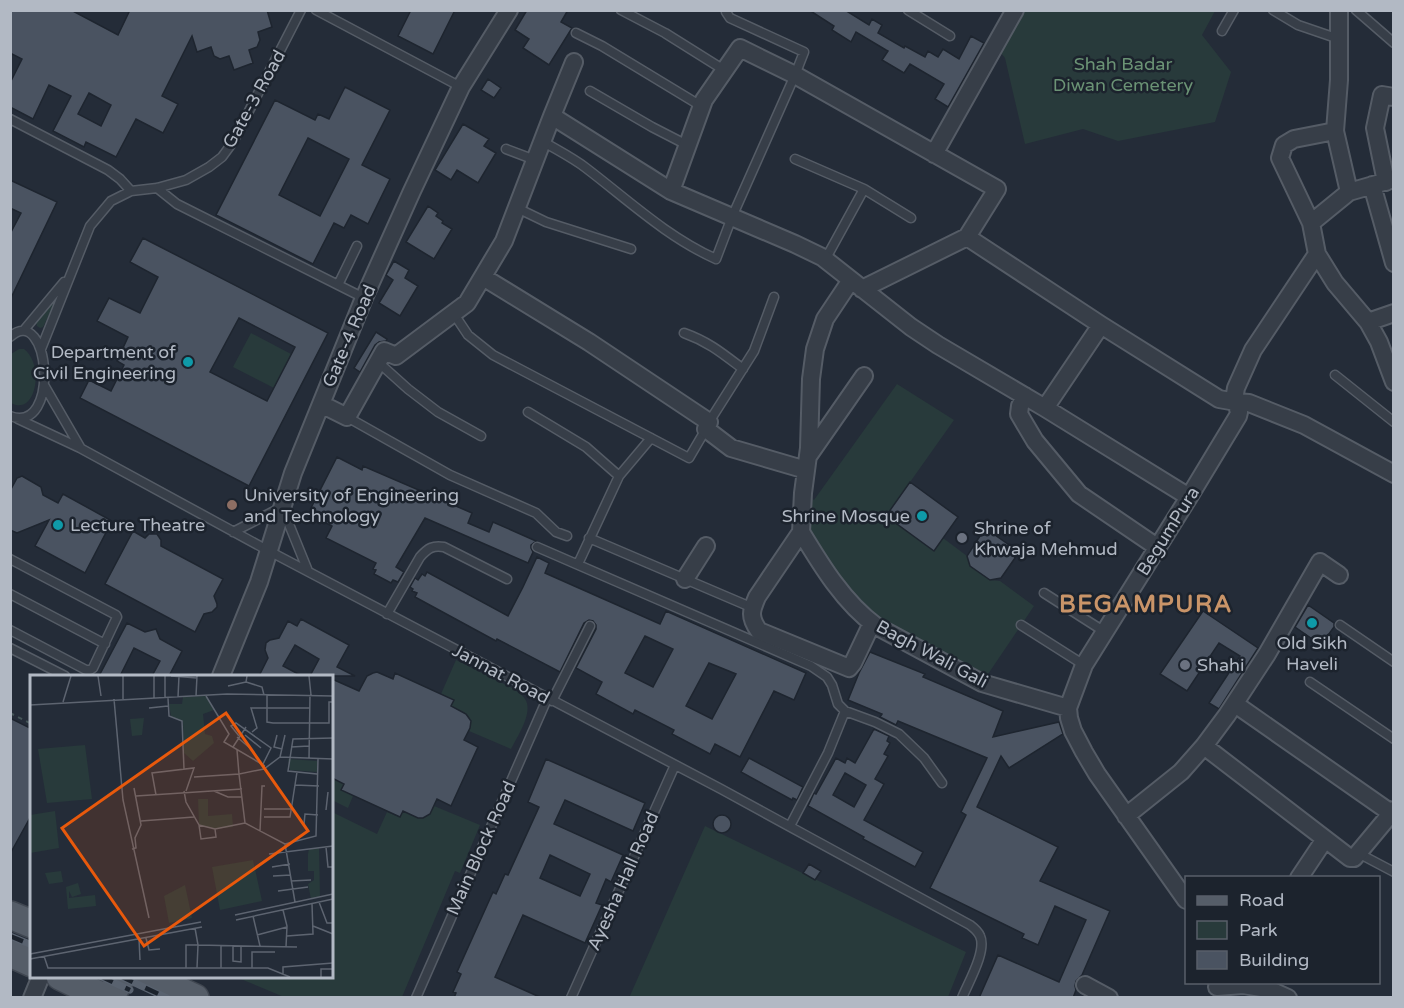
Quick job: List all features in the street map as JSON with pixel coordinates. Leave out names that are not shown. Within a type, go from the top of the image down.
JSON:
[{"type":"main road","points":[[10,915],[30,923]]},
{"type":"main road","points":[[10,953],[30,962]]},
{"type":"main road","points":[[64,978],[105,998]]},
{"type":"main road","points":[[110,998],[121,978]]},
{"type":"main road","points":[[152,978],[195,998]]},
{"type":"street","name":"Gate-4 Road","points":[[221,675],[259,582],[293,473],[364,298],[461,87],[509,10]]},
{"type":"street","points":[[934,154],[1015,10]]},
{"type":"street","points":[[1339,10],[1339,80],[1335,131],[1349,192]]},
{"type":"street","points":[[672,191],[701,106],[740,48],[795,75],[997,189],[967,237],[856,285],[825,319],[815,349],[801,532],[758,597],[753,608],[753,622],[759,631],[849,668],[854,663],[872,623]]},
{"type":"street","points":[[321,404],[347,417],[384,351],[396,356],[468,303],[504,241],[574,62]]},
{"type":"street","points":[[1394,96],[1382,95],[1375,128],[1394,263]]},
{"type":"street","points":[[552,116],[672,191],[795,244],[825,260],[911,327],[938,345],[1189,497]]},
{"type":"street","points":[[1335,131],[1294,139],[1284,145],[1280,158],[1311,223],[1317,254],[1335,282],[1368,322],[1379,342],[1394,382]]},
{"type":"street","points":[[1311,223],[1349,192],[1384,182]]},
{"type":"street","points":[[967,237],[1219,399],[1249,403],[1304,425],[1394,474]]},
{"type":"street","name":"BegumPura","points":[[1068,708],[1084,665],[1238,416],[1236,388],[1253,350],[1317,254]]},
{"type":"street","points":[[483,277],[588,342],[708,426],[731,448],[807,463]]},
{"type":"street","points":[[1368,322],[1394,313]]},
{"type":"street","points":[[1045,408],[1101,325]]},
{"type":"street","points":[[807,463],[864,376]]},
{"type":"street","points":[[1025,396],[1019,414],[1035,441],[1079,494],[1157,547]]},
{"type":"street","name":"Bagh Wali Gali","points":[[801,532],[827,575],[872,623],[982,683],[1068,708]]},
{"type":"street","points":[[685,579],[706,546]]},
{"type":"street","points":[[1126,816],[1181,772],[1204,746],[1235,704],[1267,654],[1320,562],[1339,575]]},
{"type":"street","points":[[1204,746],[1350,858],[1354,858],[1392,812],[1235,704]]},
{"type":"street","points":[[1068,708],[1068,718],[1097,774],[1185,899]]},
{"type":"street","points":[[1300,876],[1326,839]]},
{"type":"street","points":[[32,998],[40,978]]},
{"type":"street","points":[[1085,985],[1109,998]]},
{"type":"street","points":[[1217,989],[1243,985],[1268,988],[1288,998]]},
{"type":"lane","name":"Gate-3 Road","points":[[41,349],[90,226],[111,201],[130,191],[157,188],[186,180],[222,157],[233,142],[301,10]]},
{"type":"lane","points":[[316,10],[461,87]]},
{"type":"lane","points":[[621,10],[665,33],[724,70]]},
{"type":"lane","points":[[908,10],[950,36]]},
{"type":"lane","points":[[1222,31],[1234,10]]},
{"type":"lane","points":[[1274,10],[1298,25],[1339,39]]},
{"type":"lane","points":[[1356,10],[1394,43]]},
{"type":"lane","points":[[542,141],[584,167],[675,236],[696,250],[716,259],[804,52],[730,18],[726,11]]},
{"type":"lane","points":[[576,33],[602,46],[701,106]]},
{"type":"lane","points":[[590,91],[687,146]]},
{"type":"lane","points":[[10,119],[108,170],[130,191]]},
{"type":"lane","points":[[506,149],[535,160]]},
{"type":"lane","points":[[795,159],[864,189],[911,218]]},
{"type":"lane","points":[[157,188],[177,204],[364,298]]},
{"type":"lane","points":[[825,260],[864,189]]},
{"type":"lane","points":[[517,208],[546,222],[631,249]]},
{"type":"lane","points":[[338,285],[357,246]]},
{"type":"lane","points":[[10,337],[70,275]]},
{"type":"lane","points":[[454,314],[468,335],[493,355],[689,458],[754,351],[774,297]]},
{"type":"lane","points":[[14,417],[26,418],[32,414],[44,385],[45,364],[41,349],[31,334],[20,329]]},
{"type":"lane","points":[[684,333],[716,347],[743,369]]},
{"type":"lane","points":[[378,362],[438,412],[481,435]]},
{"type":"lane","points":[[1335,375],[1394,422]]},
{"type":"lane","points":[[44,385],[80,448]]},
{"type":"lane","points":[[528,412],[586,447],[619,476]]},
{"type":"lane","name":"Jannat Road","points":[[14,417],[80,448],[308,572],[790,826],[970,925],[980,936],[982,944],[981,952],[962,998]]},
{"type":"lane","points":[[347,417],[450,475],[536,513],[556,532],[567,536]]},
{"type":"lane","points":[[578,564],[619,476],[651,438]]},
{"type":"lane","points":[[233,531],[282,507],[308,572]]},
{"type":"lane","points":[[589,538],[753,608]]},
{"type":"lane","points":[[387,614],[420,557],[428,549],[436,546],[444,547],[507,579]]},
{"type":"lane","points":[[537,547],[811,666],[827,677],[838,704],[845,711],[899,734],[924,758],[942,783]]},
{"type":"lane","points":[[10,559],[117,617],[90,670],[10,630]]},
{"type":"lane","points":[[1044,593],[1105,632]]},
{"type":"lane","points":[[10,594],[105,644]]},
{"type":"lane","points":[[1021,625],[1084,665]]},
{"type":"lane","points":[[1340,625],[1394,662]]},
{"type":"lane","name":"Main Block Road","points":[[416,998],[550,700],[590,626]]},
{"type":"lane","points":[[10,648],[63,675]]},
{"type":"lane","points":[[1310,681],[1394,739]]},
{"type":"lane","points":[[790,826],[828,753],[845,711]]},
{"type":"lane","name":"Ayesha Hall Road","points":[[571,998],[675,765]]},
{"type":"lane","points":[[1358,853],[1394,872]]},
{"type":"path","points":[[10,713],[30,723]]},
{"type":"green space","name":"Shah Badar Diwan Cemetery","points":[[1020,11],[1215,11],[1202,35],[1231,72],[1215,122],[1118,141],[1083,129],[1025,144],[1005,58],[997,48]]},
{"type":"green space","points":[[59,295],[43,327],[40,328],[36,322]]},
{"type":"green space","points":[[251,333],[291,354],[274,388],[233,367]]},
{"type":"green space","points":[[24,349],[30,356],[36,377],[32,396],[27,403],[20,405],[11,403],[11,354]]},
{"type":"green space","name":"Shrine of Khwaja Mehmud","points":[[897,384],[954,420],[886,516],[934,550],[943,538],[967,556],[970,566],[990,580],[1000,581],[1034,606],[982,683],[876,626],[801,532],[803,493],[814,500]]},
{"type":"green space","points":[[456,660],[514,689],[525,699],[526,717],[511,749],[469,731],[471,721],[467,715],[451,706],[454,700],[441,694]]},
{"type":"green space","points":[[333,778],[344,784],[341,790],[353,796],[348,808],[333,800]]},
{"type":"green space","points":[[434,806],[480,825],[460,873],[455,871],[402,997],[284,997],[238,978],[333,978],[333,812],[377,834],[387,812],[399,817],[403,811],[421,818],[431,812]]},
{"type":"green space","points":[[705,826],[966,952],[948,997],[629,998]]},
{"type":"building","points":[[10,10],[71,10],[118,35],[130,10],[267,10],[272,27],[258,32],[260,40],[257,47],[249,50],[253,63],[234,70],[229,56],[220,59],[214,56],[211,47],[197,52],[192,36],[162,96],[178,104],[163,133],[136,119],[116,157],[86,142],[84,147],[53,131],[71,96],[49,85],[33,119],[10,107],[10,83],[22,59],[10,53]],"holes":[[[89,93],[111,105],[101,126],[78,114]]]},
{"type":"building","points":[[411,10],[455,10],[433,54],[398,36]]},
{"type":"building","points":[[527,10],[568,10],[561,22],[572,28],[549,65],[523,48],[529,39],[515,30]]},
{"type":"building","points":[[809,10],[845,10],[869,25],[872,19],[882,25],[878,33],[925,57],[928,51],[938,57],[943,49],[959,59],[971,36],[984,43],[948,107],[935,99],[944,84],[910,64],[904,73],[882,60],[888,51],[856,32],[851,42],[832,30],[834,26]]},
{"type":"building","points":[[488,79],[501,88],[494,98],[481,90]]},
{"type":"building","points":[[345,87],[390,110],[362,165],[390,179],[368,224],[351,215],[344,228],[334,223],[313,264],[216,215],[275,100],[315,120],[318,114],[329,119]],"holes":[[[308,138],[349,159],[320,216],[279,195]]]},
{"type":"building","points":[[463,124],[489,139],[484,146],[496,153],[478,183],[457,170],[451,180],[435,170]]},
{"type":"building","points":[[10,180],[57,202],[10,300],[10,234],[21,213],[10,208]]},
{"type":"building","points":[[428,206],[438,213],[436,216],[443,221],[442,223],[452,229],[434,259],[406,242]]},
{"type":"building","name":"Department of Civil Engineering","points":[[143,238],[328,333],[249,486],[80,398],[89,380],[111,391],[124,365],[117,361],[128,337],[97,321],[109,298],[140,313],[158,277],[130,262]],"holes":[[[239,318],[295,347],[267,401],[210,372]]]},
{"type":"building","points":[[394,261],[409,270],[405,278],[418,286],[400,316],[379,303],[393,280],[386,275]]},
{"type":"building","points":[[376,332],[387,339],[375,345],[360,372],[354,368]]},
{"type":"building","points":[[337,457],[362,470],[363,466],[472,513],[468,523],[489,532],[493,522],[536,541],[531,545],[533,552],[528,563],[425,518],[396,567],[404,572],[398,582],[393,580],[391,583],[374,574],[376,570],[373,569],[376,563],[326,538],[332,526],[314,517],[311,508]]},
{"type":"building","name":"Lecture Theatre","points":[[22,476],[41,487],[43,495],[58,503],[63,494],[112,521],[85,573],[35,546],[49,520],[17,533],[10,530],[10,491],[17,478]]},
{"type":"building","name":"Shrine Mosque","points":[[910,482],[958,517],[934,551],[886,516]]},
{"type":"building","points":[[133,531],[145,538],[149,534],[157,534],[161,540],[161,546],[223,579],[214,596],[217,607],[212,612],[204,614],[195,632],[105,584]]},
{"type":"building","points":[[992,533],[1012,547],[1015,558],[1001,578],[990,580],[970,566],[967,556],[980,536]]},
{"type":"building","points":[[537,557],[549,563],[545,573],[660,624],[666,611],[806,673],[794,700],[774,691],[740,757],[715,744],[710,754],[672,734],[674,730],[635,710],[633,714],[596,694],[602,682],[576,668],[596,629],[593,621],[589,620],[584,623],[560,672],[497,639],[496,641],[415,597],[417,593],[410,587],[415,578],[418,580],[422,574],[425,576],[427,572],[508,616]],"holes":[[[645,636],[673,649],[653,687],[625,673]],[[709,663],[736,674],[712,719],[686,706]]]},
{"type":"building","name":"Old Sikh Haveli","points":[[1308,605],[1334,623],[1334,627],[1321,645],[1295,627]]},
{"type":"building","name":"Shahi","points":[[1203,611],[1258,648],[1219,709],[1209,703],[1240,656],[1219,643],[1187,691],[1160,674]]},
{"type":"building","points":[[301,619],[349,645],[337,667],[355,676],[311,675],[319,659],[295,645],[283,666],[300,675],[260,675],[268,658],[265,650],[266,643],[279,638],[288,621],[297,626]]},
{"type":"building","points":[[127,623],[145,632],[156,629],[160,639],[182,651],[170,675],[153,675],[160,661],[134,648],[120,675],[100,675]]},
{"type":"building","points":[[870,652],[925,674],[923,677],[1003,711],[993,737],[1059,722],[1063,734],[1009,768],[1001,756],[977,807],[1058,847],[1040,881],[1110,911],[1082,975],[1076,981],[1073,998],[979,998],[998,955],[1059,982],[1086,920],[1055,906],[1038,945],[1022,938],[1024,934],[930,888],[966,815],[961,812],[987,758],[898,721],[896,725],[880,717],[882,714],[848,700]]},
{"type":"building","points":[[377,672],[393,679],[395,673],[454,700],[451,706],[466,714],[471,721],[464,740],[478,747],[451,806],[437,799],[430,814],[423,818],[403,811],[400,817],[341,790],[344,784],[333,778],[333,679],[359,691],[367,676]]},
{"type":"building","points":[[10,718],[30,728],[30,818],[10,854]]},
{"type":"building","points":[[874,729],[889,736],[887,741],[890,743],[884,754],[888,756],[875,779],[884,784],[864,820],[923,852],[915,867],[808,806],[836,758],[845,763],[847,758],[855,763]],"holes":[[[845,773],[866,785],[854,807],[833,795]]]},
{"type":"building","points":[[749,758],[803,787],[797,800],[793,798],[792,800],[741,772]]},
{"type":"building","points":[[546,759],[645,803],[633,831],[565,800],[554,824],[623,855],[611,882],[606,879],[596,903],[602,905],[585,943],[523,915],[495,977],[542,998],[454,998],[456,993],[453,992],[461,974],[457,972],[493,892],[496,894],[505,874],[508,875],[539,807],[528,802]],"holes":[[[550,855],[590,874],[580,896],[540,878]]]},
{"type":"building","points":[[718,815],[726,815],[731,820],[729,831],[718,833],[713,828],[713,820]]},
{"type":"building","points":[[809,864],[821,871],[815,880],[803,873]]},
{"type":"railway","points":[[10,936],[30,944]]},
{"type":"railway","points":[[104,978],[130,990]]},
{"type":"railway","points":[[124,978],[167,998]]},
{"type":"place","name":"Department of Civil Engineering","points":[[188,362]]},
{"type":"place","name":"University of Engineering and Technology","points":[[232,505]]},
{"type":"place","name":"Shrine Mosque","points":[[922,516]]},
{"type":"place","name":"Lecture Theatre","points":[[58,525]]},
{"type":"place","name":"Shrine of Khwaja Mehmud","points":[[962,538]]},
{"type":"place","name":"Old Sikh Haveli","points":[[1312,623]]},
{"type":"place","name":"Shahi","points":[[1185,665]]},
{"type":"district","name":"BEGAMPURA","points":[[1146,604]]}]
